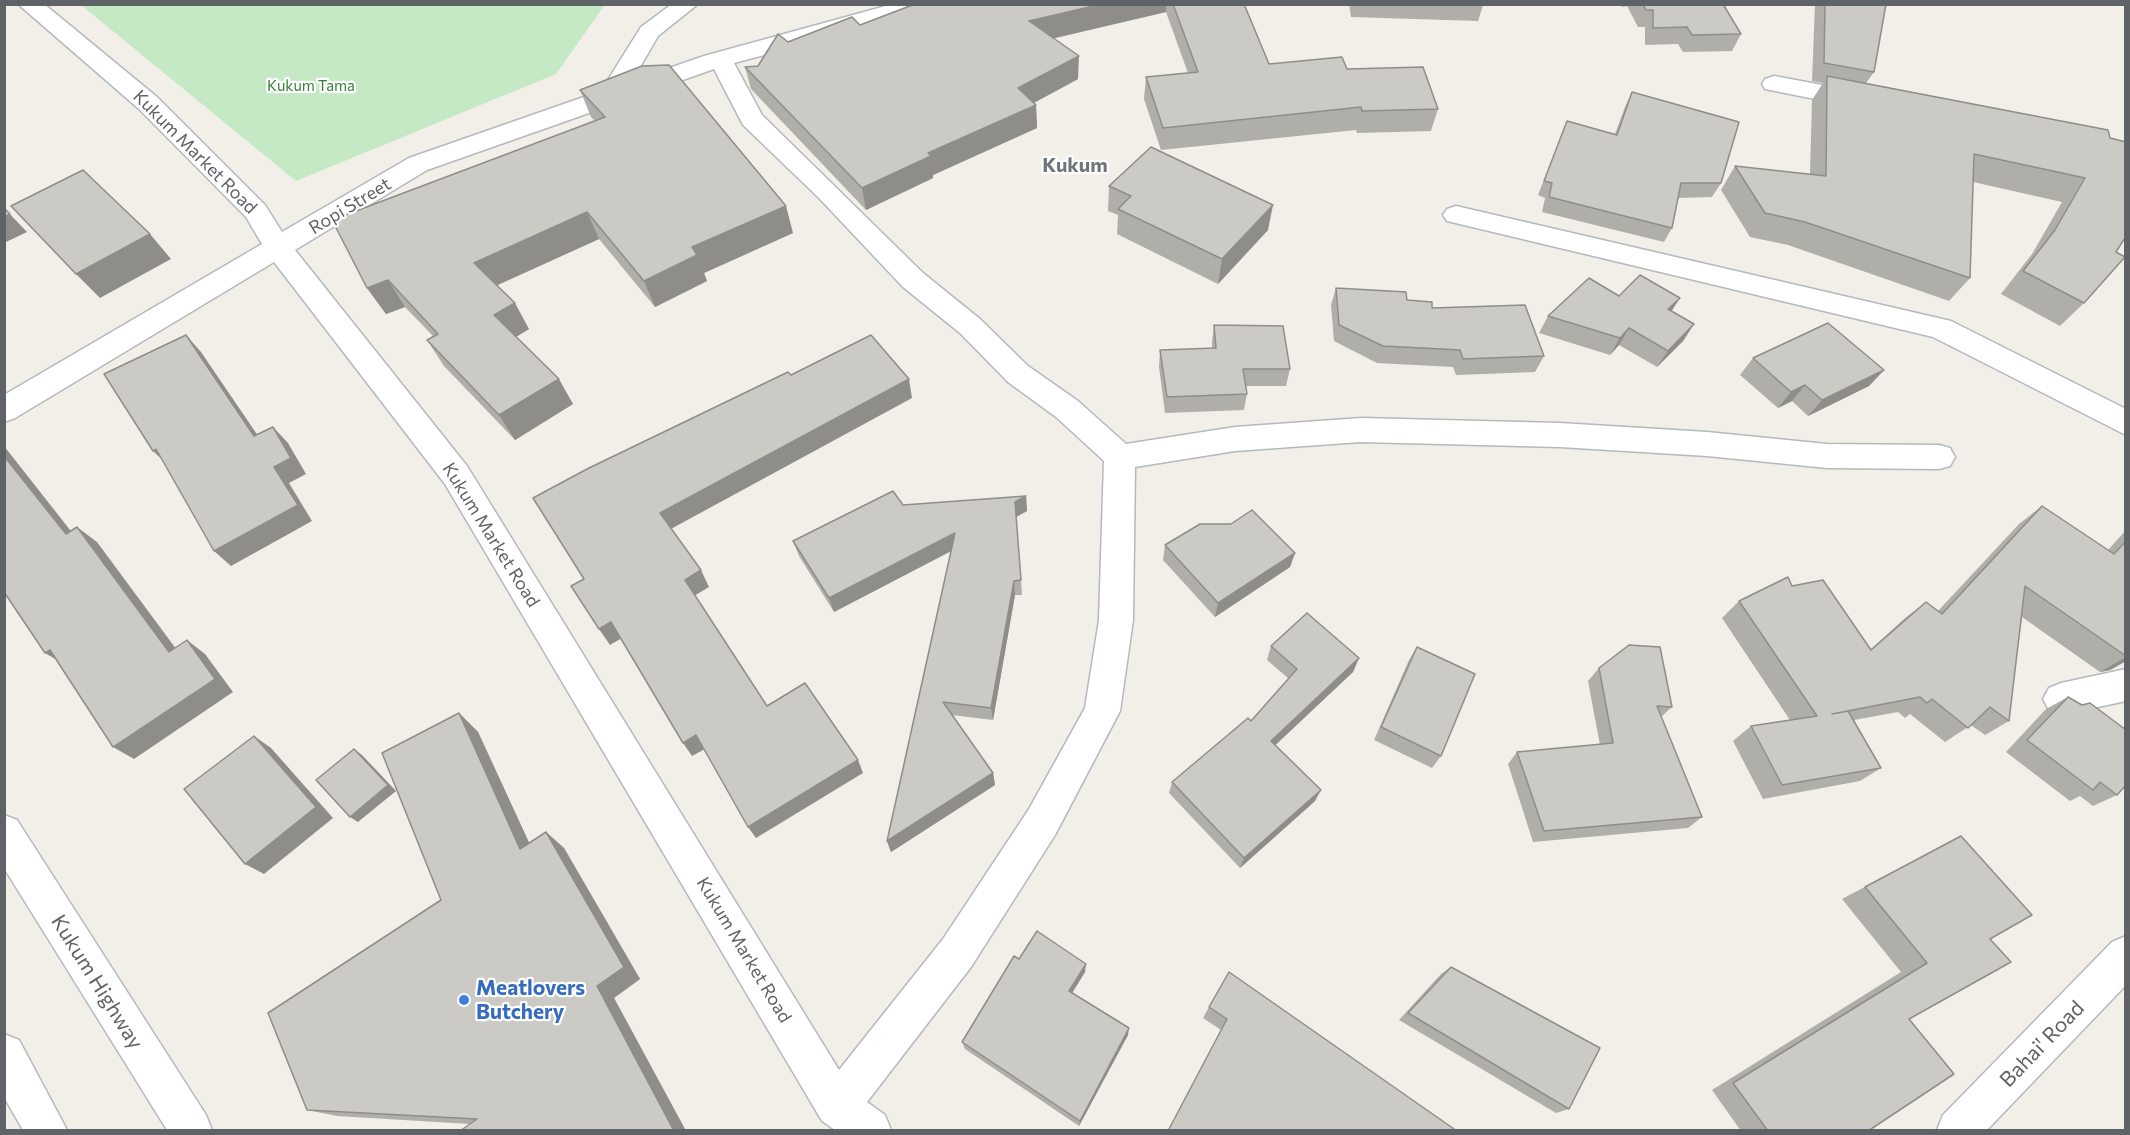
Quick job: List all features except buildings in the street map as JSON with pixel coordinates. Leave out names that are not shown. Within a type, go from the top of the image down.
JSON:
[{"type":"street","name":"Kukum Market Road","points":[[29,4],[148,103],[256,211],[279,249],[456,475],[837,1106],[870,1131]]},
{"type":"street","points":[[610,97],[649,32],[687,4]]},
{"type":"street","name":"Ropi Street","points":[[4,410],[418,165],[721,60],[884,16],[915,4]]},
{"type":"street","points":[[721,60],[752,119],[827,190],[913,280],[970,326],[1018,374],[1068,409],[1120,457],[1116,620],[1102,711],[1042,822],[957,954],[837,1106]]},
{"type":"street","points":[[1774,84],[1879,103]]},
{"type":"street","points":[[1456,214],[1941,328],[2126,423]]},
{"type":"street","points":[[1120,457],[1235,439],[1361,430],[1560,435],[1707,444],[1827,456],[1939,457]]},
{"type":"street","points":[[2061,699],[2126,686]]},
{"type":"street","name":"Kukum Highway","points":[[4,833],[191,1131]]},
{"type":"street","name":"Bahai' Road","points":[[1958,1131],[2126,956]]},
{"type":"street","points":[[4,1055],[46,1131]]},
{"type":"green space","name":"Kukum Tama","points":[[81,5],[604,6],[556,74],[296,181]]},
{"type":"place","name":"Meatlovers Butchery","points":[[464,1000]]},
{"type":"district","name":"Kukum","points":[[1075,165]]}]
